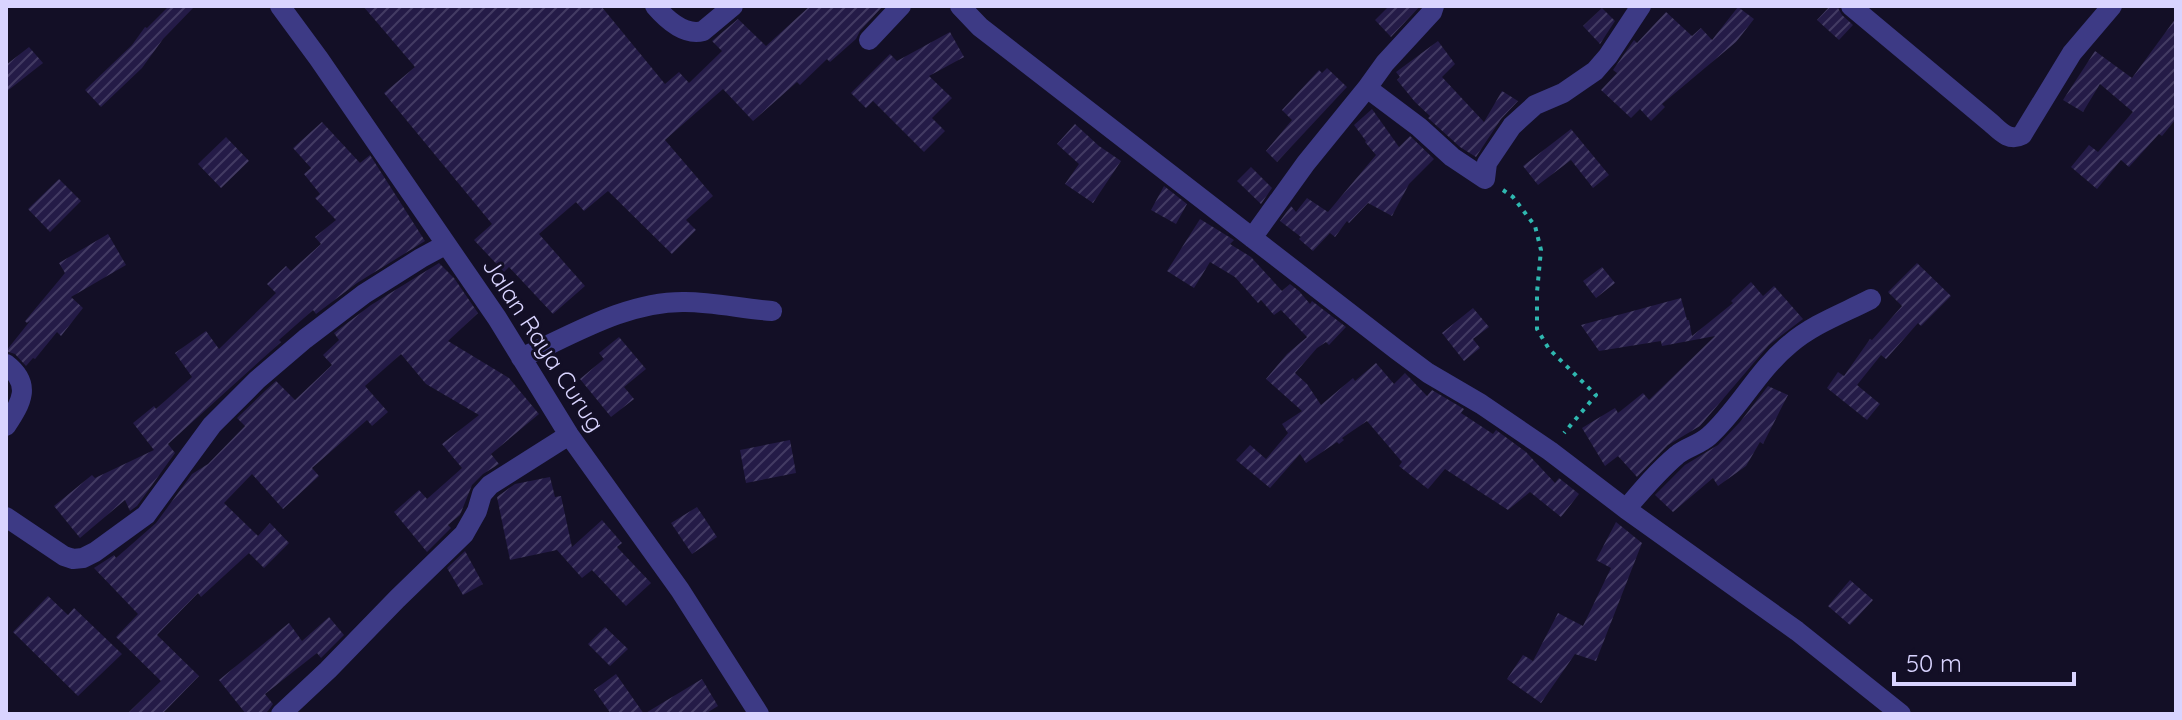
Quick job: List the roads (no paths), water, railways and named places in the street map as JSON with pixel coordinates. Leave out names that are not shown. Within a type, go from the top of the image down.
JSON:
[{"type":"street","name":"Jalan Raya Curug","points":[[280,6],[497,318],[569,435],[680,590],[759,714]]},
{"type":"street","points":[[655,6],[680,28],[688,33],[697,33],[733,6]]},
{"type":"street","points":[[869,40],[901,6]]},
{"type":"street","points":[[960,6],[980,27],[1428,373],[1481,404],[1550,451],[1797,631],[1901,714]]},
{"type":"street","points":[[1252,238],[1306,163],[1434,6]]},
{"type":"street","points":[[1367,88],[1419,127],[1452,157],[1485,179],[1487,163],[1512,126],[1535,105],[1563,93],[1595,71],[1641,6]]},
{"type":"street","points":[[1851,6],[2005,135],[2018,137],[2072,53],[2112,6]]},
{"type":"street","points":[[6,517],[64,556],[83,558],[95,552],[146,515],[212,425],[257,380],[364,294],[445,245]]},
{"type":"street","points":[[1626,509],[1678,454],[1699,443],[1718,427],[1790,344],[1871,299]]},
{"type":"street","points":[[521,358],[591,326],[647,307],[682,302],[772,311]]},
{"type":"street","points":[[6,364],[21,379],[23,394],[6,426]]},
{"type":"street","points":[[281,714],[464,534],[477,511],[482,494],[490,485],[569,435]]}]
